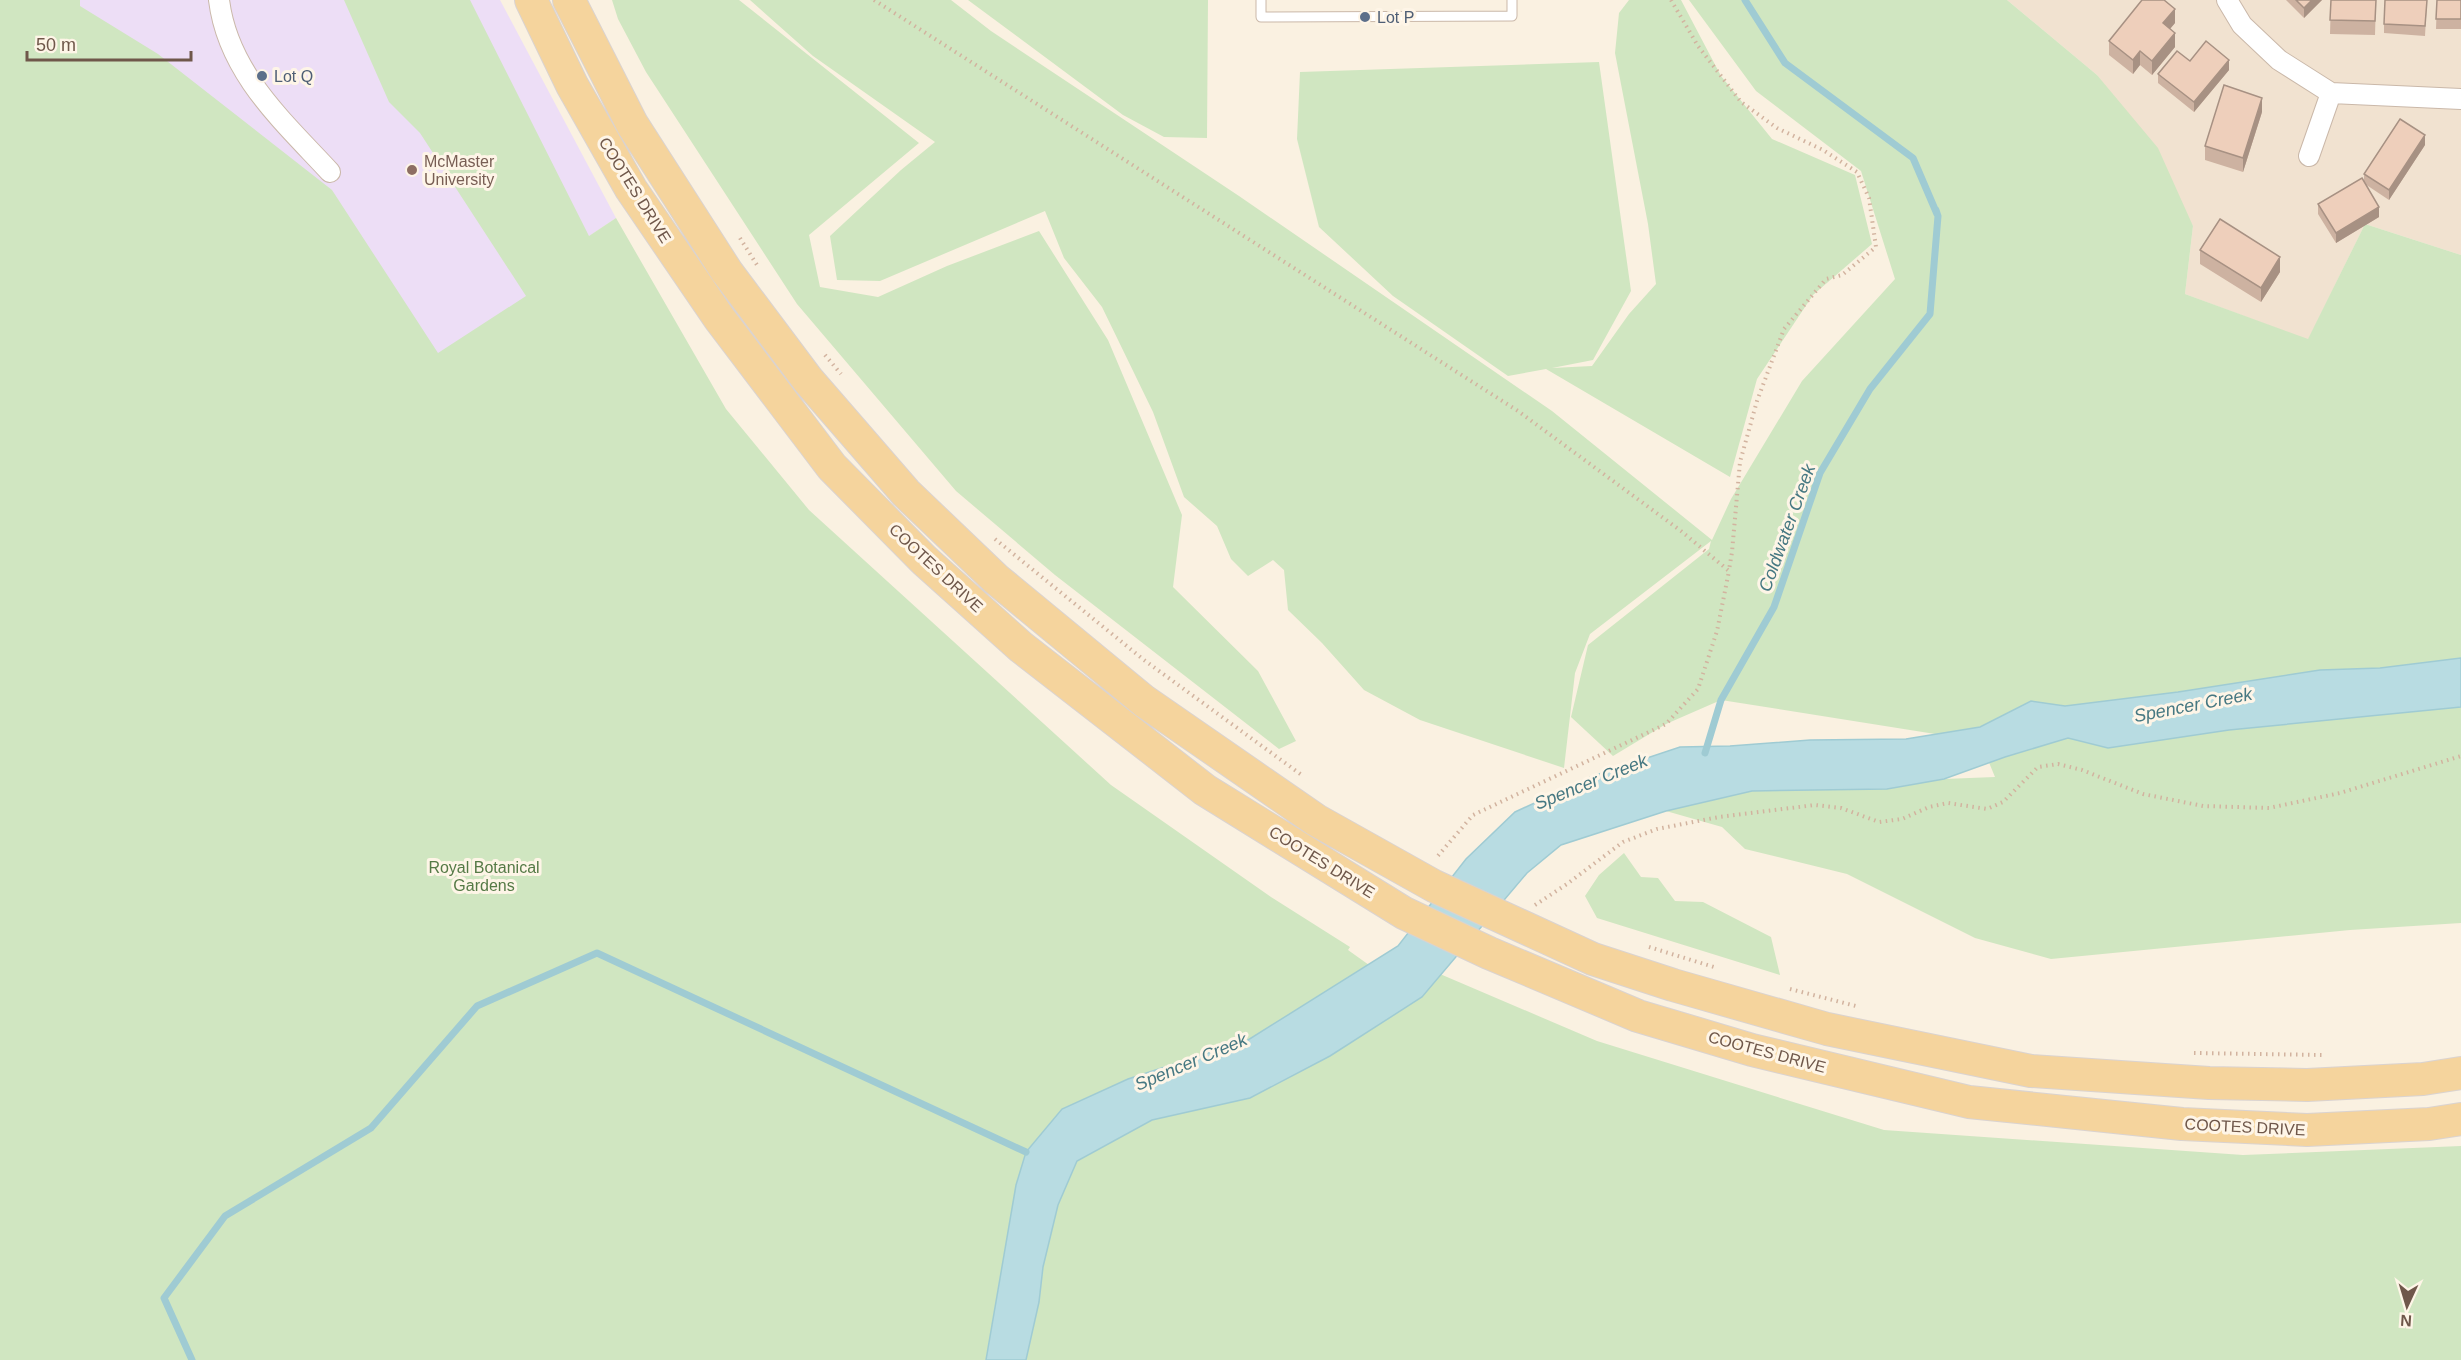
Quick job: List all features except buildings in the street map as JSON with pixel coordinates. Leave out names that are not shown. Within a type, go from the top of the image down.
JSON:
[{"type":"main road","points":[[508,0],[588,138],[631,189]]},
{"type":"main road","name":"COOTES DRIVE","points":[[531,0],[572,85],[631,189],[719,318],[832,467],[924,560],[1022,647],[1205,790],[1404,913],[1489,953],[1638,1016],[1752,1050],[1969,1102],[2182,1124],[2307,1130],[2429,1124],[2461,1119]]},
{"type":"main road","name":"COOTES DRIVE","points":[[569,0],[632,124],[727,272],[808,381],[906,493],[996,579],[1144,701],[1316,820],[1438,869],[1531,915],[1593,959],[1827,1029],[2031,1071],[2209,1083],[2307,1085],[2423,1079],[2461,1073]]},
{"type":"street","points":[[219,0],[222,23],[242,69],[263,98],[330,172]]},
{"type":"street","points":[[2227,0],[2242,25],[2279,60],[2331,93],[2461,99]]},
{"type":"street","points":[[2309,156],[2331,93]]},
{"type":"lane","points":[[1261,0],[1261,17],[1512,16],[1512,0]]},
{"type":"path","points":[[874,0],[1518,411],[1681,531],[1729,571]]},
{"type":"path","points":[[1426,853],[1438,869],[1473,815],[1666,724],[1698,689],[1717,631],[1729,571],[1740,462],[1757,401],[1784,329],[1826,279],[1842,275],[1876,247],[1869,198],[1857,172],[1823,150],[1777,128],[1741,102],[1698,45],[1671,0]]},
{"type":"path","points":[[739,237],[758,266]]},
{"type":"path","points":[[819,348],[848,383]]},
{"type":"path","points":[[989,534],[1144,660],[1308,779]]},
{"type":"path","points":[[1531,915],[1623,842],[1657,829],[1719,817],[1815,805],[1841,808],[1879,822],[1902,819],[1929,807],[1948,803],[1988,809],[2003,802],[2038,767],[2058,764],[2082,770],[2143,794],[2203,806],[2270,808],[2340,793],[2461,756]]},
{"type":"path","points":[[1638,944],[1725,970]]},
{"type":"path","points":[[1779,986],[1857,1006]]},
{"type":"path","points":[[2193,1053],[2332,1056]]},
{"type":"shaded area","name":"McMaster University","points":[[79,0],[500,0],[616,218],[570,249],[529,298],[392,387],[77,28]]},
{"type":"shaded area","points":[[2007,0],[2461,0],[2461,255],[2365,224],[2308,340],[2185,294],[2193,226],[2097,75]]},
{"type":"green space","name":"Royal Botanical Gardens","points":[[0,0],[80,0],[80,6],[158,54],[332,190],[438,353],[526,296],[420,133],[389,102],[344,0],[470,0],[589,236],[616,218],[726,409],[809,510],[1111,785],[1271,897],[1350,947],[1348,950],[1369,965],[1248,1040],[1128,1079],[1062,1109],[1026,1152],[1016,1185],[986,1360],[0,1360]]},
{"type":"green space","points":[[612,0],[739,0],[919,143],[809,235],[820,287],[878,297],[947,266],[1039,231],[1108,340],[1182,515],[1173,587],[1258,671],[1296,741],[1279,749],[1055,575],[956,491],[797,304],[646,72],[618,19]]},
{"type":"green space","points":[[750,0],[951,0],[991,31],[1239,196],[1552,411],[1712,540],[1731,499],[1802,381],[1895,279],[1861,171],[1756,91],[1689,0],[2007,0],[2097,75],[2158,148],[2193,226],[2185,294],[2308,339],[2365,224],[2461,255],[2461,923],[2350,930],[2051,959],[1975,938],[1847,874],[1745,849],[1722,827],[1666,811],[1752,791],[1887,789],[1944,779],[1995,777],[1981,743],[1721,700],[1666,724],[1613,756],[1571,717],[1588,645],[1709,549],[1711,541],[1590,634],[1575,673],[1564,768],[1420,720],[1364,690],[1322,643],[1288,610],[1284,570],[1273,560],[1248,576],[1231,559],[1217,526],[1184,497],[1153,412],[1102,307],[1064,258],[1045,211],[880,281],[837,280],[830,236],[901,170],[935,142],[813,56]]},
{"type":"green space","points":[[968,0],[1208,0],[1207,138],[1164,137],[1123,115]]},
{"type":"green space","points":[[1629,0],[1681,0],[1721,76],[1772,139],[1855,175],[1872,244],[1813,295],[1757,379],[1730,477],[1546,369],[1508,376],[1393,296],[1319,227],[1297,139],[1300,72],[1599,62],[1631,291],[1593,360],[1552,368],[1592,366],[1629,314],[1656,284],[1648,224],[1615,53],[1619,13]]},
{"type":"green space","points":[[1624,853],[1641,877],[1658,878],[1675,901],[1703,902],[1771,937],[1780,975],[1597,918],[1585,896],[1599,875]]},
{"type":"green space","points":[[1440,974],[1597,1041],[1884,1130],[2243,1155],[2461,1146],[2461,1360],[1026,1360],[1039,1302],[1043,1267],[1058,1205],[1077,1161],[1152,1120],[1250,1098],[1330,1056],[1422,997]]},
{"type":"water","name":"Spencer Creek","points":[[2461,658],[2461,707],[2229,730],[2108,748],[2068,738],[1944,779],[1887,789],[1752,791],[1666,811],[1561,845],[1527,873],[1422,997],[1330,1056],[1250,1098],[1152,1120],[1077,1161],[1058,1205],[1043,1267],[1039,1302],[1026,1360],[986,1360],[1016,1185],[1026,1152],[1062,1109],[1128,1079],[1248,1040],[1398,946],[1466,859],[1515,812],[1593,776],[1680,747],[1810,740],[1906,739],[1980,727],[2031,701],[2065,706],[2178,692],[2320,670],[2380,668]]},
{"type":"waterway","name":"Coldwater Creek","points":[[1745,0],[1785,63],[1913,158],[1937,214]]},
{"type":"waterway","name":"Coldwater Creek","points":[[1705,753],[1721,700],[1774,607],[1820,473],[1870,389],[1930,314],[1938,216],[1936,210]]},
{"type":"waterway","points":[[192,1360],[164,1298],[225,1216],[371,1128],[477,1006],[597,953],[1026,1152]]},
{"type":"place","name":"Lot P","points":[[1365,17]]},
{"type":"place","name":"Lot Q","points":[[262,76]]},
{"type":"place","name":"McMaster University","points":[[412,170]]}]
